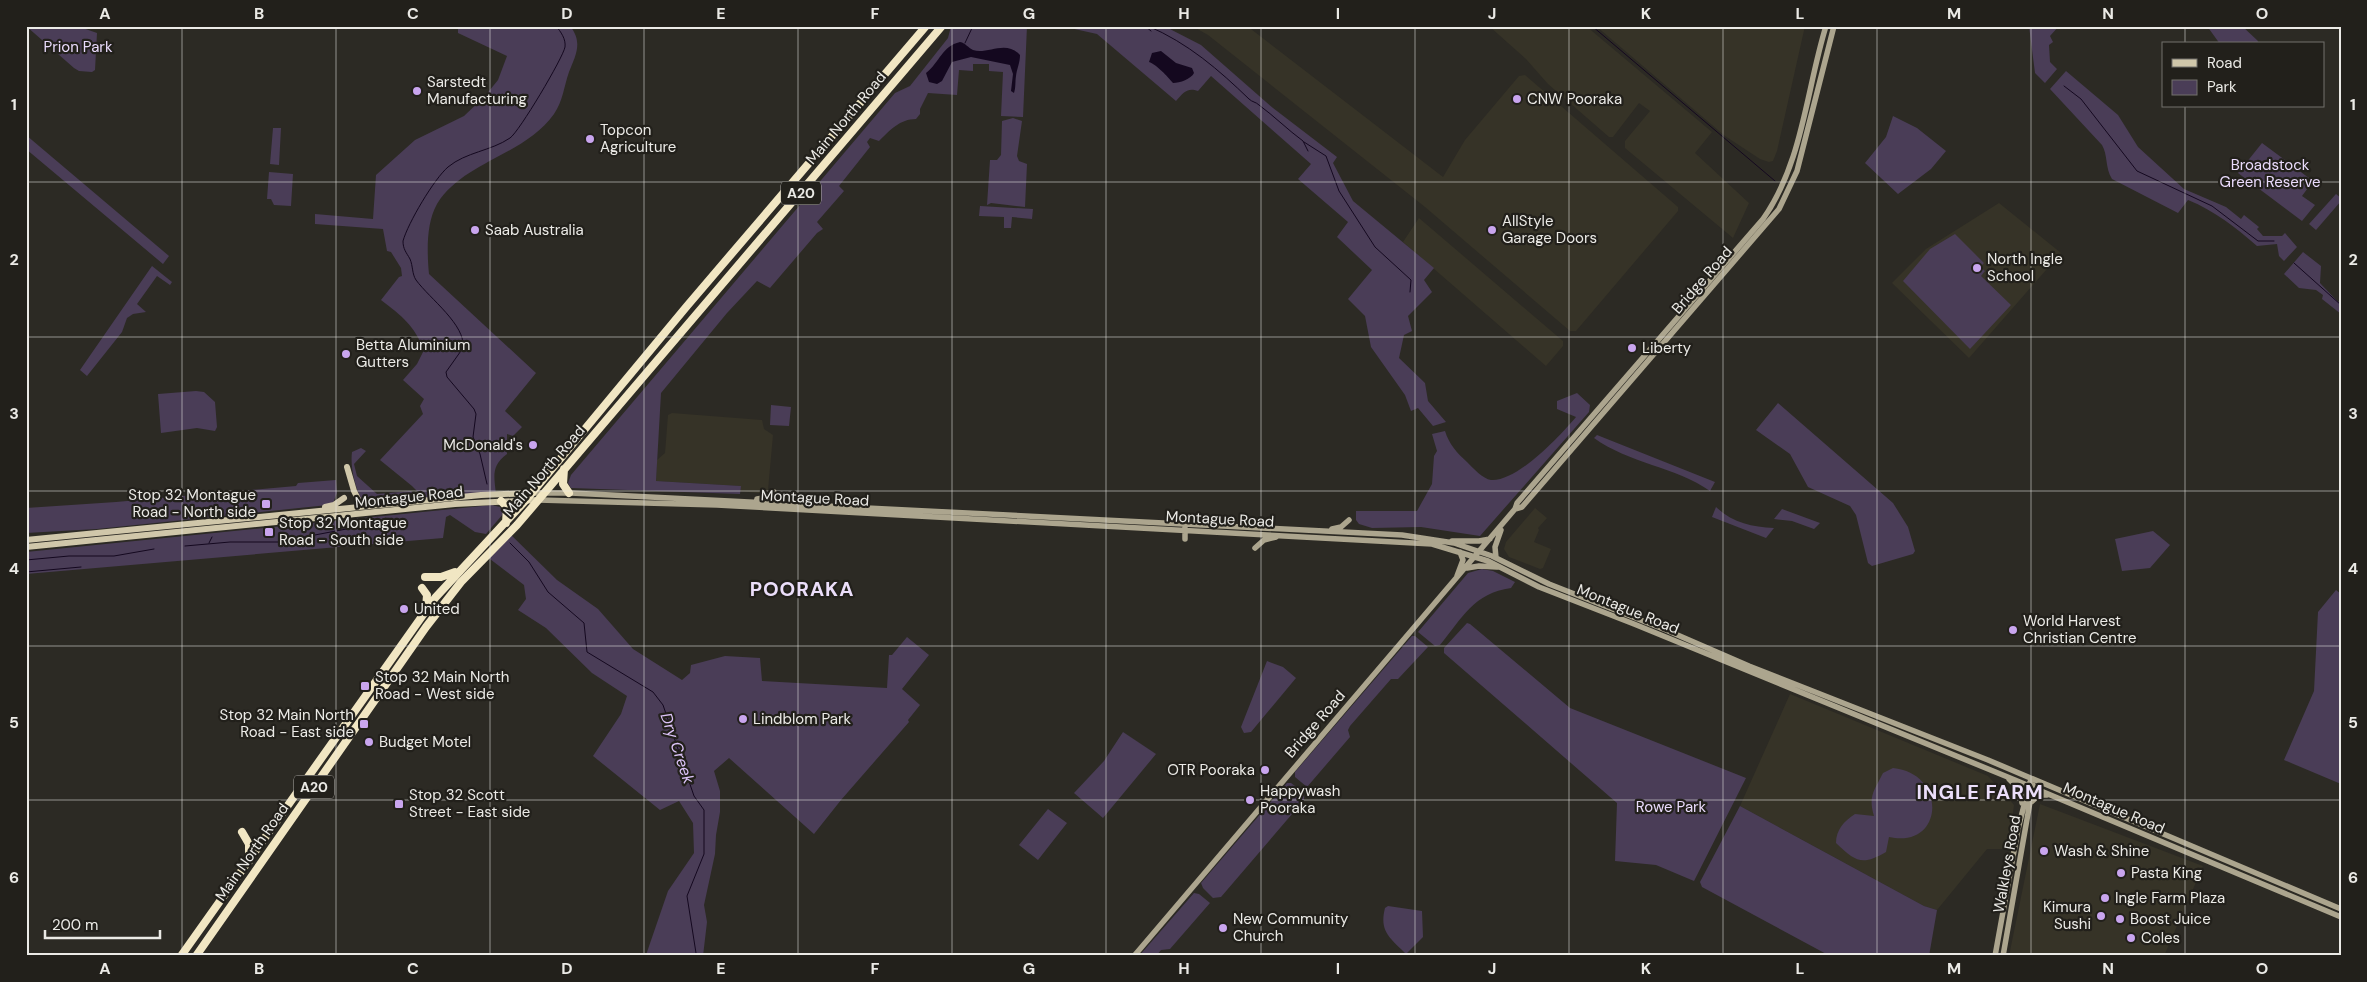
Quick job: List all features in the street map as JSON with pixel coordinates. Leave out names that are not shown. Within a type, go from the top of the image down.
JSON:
[{"type":"highway","name":"Main North Road","points":[[181,956],[442,589],[457,571],[506,523],[687,306],[926,26]]},
{"type":"highway","name":"Main North Road","points":[[196,956],[400,665],[461,582],[517,525],[543,492],[942,26]]},
{"type":"highway","points":[[564,469],[563,484],[569,493]]},
{"type":"highway","points":[[501,500],[507,507],[506,523]]},
{"type":"highway","points":[[425,577],[441,577],[457,571]]},
{"type":"highway","points":[[437,613],[442,589],[461,582]]},
{"type":"highway","points":[[422,588],[427,595],[426,610]]},
{"type":"highway","points":[[391,659],[400,665]]},
{"type":"highway","points":[[242,832],[249,844],[249,861]]},
{"type":"highway","points":[[258,867],[262,844]]},
{"type":"highway","points":[[191,956],[204,924]]},
{"type":"main road","name":"Bridge Road","points":[[1739,253],[1774,203],[1790,170],[1826,26]]},
{"type":"main road","name":"Bridge Road","points":[[1134,956],[1478,554],[1517,504],[1583,432],[1778,209],[1794,180],[1834,26]]},
{"type":"main road","points":[[347,467],[359,501],[375,506]]},
{"type":"main road","name":"Montague Road","points":[[26,547],[501,500],[543,492],[748,502],[776,506]]},
{"type":"main road","points":[[748,502],[768,497],[774,492]]},
{"type":"main road","name":"Montague Road","points":[[26,540],[482,495],[529,496],[538,500],[776,506],[1185,527],[1325,531],[1420,542],[1460,552],[1496,558],[1549,584],[2032,778],[2341,909]]},
{"type":"main road","points":[[302,513],[334,505],[344,498]]},
{"type":"main road","points":[[330,517],[344,513],[348,508],[358,514]]},
{"type":"main road","points":[[1325,531],[1341,527],[1349,520]]},
{"type":"main road","points":[[1496,558],[1494,547],[1503,524]]},
{"type":"main road","name":"Montague Road","points":[[1185,527],[1283,535],[1420,536],[1442,540],[1478,554],[1539,587],[2031,786],[2341,917]]},
{"type":"main road","points":[[1185,527],[1185,539]]},
{"type":"main road","points":[[1255,548],[1264,540],[1283,535]]},
{"type":"main road","points":[[1442,540],[1478,541],[1491,538]]},
{"type":"main road","points":[[1454,582],[1462,561],[1460,552]]},
{"type":"main road","points":[[1465,569],[1479,566],[1502,568]]},
{"type":"main road","points":[[2001,774],[2013,782],[2020,790],[2022,815]]},
{"type":"main road","name":"Walkleys Road","points":[[2003,956],[2030,804],[2032,778]]},
{"type":"main road","name":"Walkleys Road","points":[[1996,956],[2022,815],[2031,786]]},
{"type":"main road","points":[[2030,804],[2035,797],[2041,794],[2059,798]]},
{"type":"shaded area","points":[[1192,26],[1247,26],[1443,177],[1465,140],[1519,76],[1525,75],[1678,207],[1678,211],[1576,331],[1570,331],[1425,207],[1208,35]]},
{"type":"shaded area","points":[[1489,26],[1586,26],[1712,132],[1695,153],[1749,203],[1733,238],[1625,148],[1625,141],[1650,111],[1639,103],[1613,137],[1609,137],[1548,84],[1526,59]]},
{"type":"shaded area","points":[[1596,26],[1805,26],[1777,151],[1773,161],[1769,162],[1760,159],[1725,136]]},
{"type":"shaded area","points":[[960,42],[978,51],[1003,48],[1015,50],[1020,55],[1020,61],[1014,93],[1011,91],[1013,74],[1010,65],[971,57],[952,62],[942,81],[937,84],[929,82],[926,73],[949,47]]},
{"type":"shaded area","points":[[1161,51],[1176,63],[1192,68],[1193,75],[1185,80],[1173,83],[1165,74],[1149,62],[1152,53]]},
{"type":"shaded area","name":"North Ingle School","points":[[1999,203],[2061,253],[1969,358],[1892,283],[1926,249]]},
{"type":"shaded area","points":[[1419,218],[1563,341],[1563,346],[1546,366],[1403,242]]},
{"type":"shaded area","points":[[672,413],[762,420],[764,429],[773,435],[768,490],[765,493],[757,493],[740,491],[740,486],[656,481],[657,460],[665,453],[668,415]]},
{"type":"shaded area","points":[[1535,508],[1547,518],[1538,528],[1539,530],[1534,542],[1551,549],[1543,568],[1540,569],[1509,557],[1504,549],[1506,542]]},
{"type":"shaded area","points":[[1790,694],[1988,776],[2014,805],[2008,849],[1987,849],[1937,910],[1924,906],[1740,806]]},
{"type":"shaded area","name":"Ingle Farm Plaza","points":[[2040,804],[2203,866],[2164,956],[2009,956]]},
{"type":"green space","name":"Prion Park","points":[[26,26],[77,26],[97,33],[95,70],[92,72],[79,71],[74,68]]},
{"type":"green space","points":[[458,26],[570,26],[576,38],[577,49],[561,99],[554,114],[527,140],[462,178],[437,204],[433,212],[428,238],[429,274],[536,373],[505,411],[522,427],[513,436],[507,434],[507,454],[498,463],[495,472],[496,494],[426,500],[380,460],[423,414],[420,406],[424,399],[403,380],[417,364],[424,350],[412,327],[381,300],[399,277],[402,276],[401,268],[391,252],[387,251],[383,229],[315,224],[315,214],[373,219],[376,175],[415,140],[464,116],[485,96],[498,80],[507,56],[458,33]]},
{"type":"green space","points":[[951,26],[1027,26],[1023,117],[1001,116],[1003,72],[989,71],[989,64],[973,64],[973,71],[959,70],[957,95],[928,93],[920,109],[920,114],[916,119],[900,123],[879,141],[870,138],[867,142],[870,147],[839,186],[844,191],[817,222],[823,229],[817,233],[770,288],[757,281],[727,313],[661,393],[656,481],[741,486],[740,494],[571,488],[568,483],[571,475],[895,93],[910,86],[948,38]]},
{"type":"green space","points":[[1061,26],[1164,26],[1201,45],[1273,108],[1337,157],[1333,163],[1353,201],[1434,268],[1424,280],[1432,292],[1408,316],[1412,331],[1404,335],[1399,358],[1425,383],[1428,401],[1446,422],[1433,426],[1418,408],[1411,411],[1405,395],[1371,347],[1365,316],[1348,299],[1372,270],[1337,237],[1348,222],[1298,179],[1311,164],[1211,76],[1198,91],[1188,90],[1176,101],[1097,34]]},
{"type":"green space","points":[[2029,26],[2059,26],[2050,36],[2053,42],[2049,45],[2050,62],[2057,69],[2045,83],[2035,73]]},
{"type":"green space","points":[[2207,26],[2242,26],[2258,41],[2258,42],[2219,42]]},
{"type":"green space","points":[[2066,71],[2118,115],[2138,147],[2184,189],[2226,207],[2241,219],[2244,215],[2259,227],[2257,229],[2263,236],[2282,236],[2285,233],[2297,247],[2284,261],[2279,256],[2277,244],[2257,246],[2241,232],[2198,204],[2188,200],[2178,213],[2112,179],[2102,145],[2050,89]]},
{"type":"green space","points":[[1893,116],[1917,128],[1946,151],[1931,169],[1898,194],[1865,163],[1886,137]]},
{"type":"green space","points":[[1013,118],[1022,121],[1017,156],[1019,161],[1027,164],[1025,207],[991,203],[987,205],[990,160],[997,160],[1001,155],[1002,121]]},
{"type":"green space","points":[[273,128],[281,128],[279,165],[270,164]]},
{"type":"green space","points":[[26,135],[169,256],[163,264],[26,149]]},
{"type":"green space","name":"Broadstock Green Reserve","points":[[2262,143],[2313,181],[2302,196],[2315,205],[2302,221],[2238,173]]},
{"type":"green space","points":[[269,172],[293,174],[291,206],[274,205],[271,199],[267,199]]},
{"type":"green space","points":[[2336,194],[2341,198],[2341,201],[2316,230],[2309,224]]},
{"type":"green space","points":[[980,206],[1033,209],[1032,219],[1012,217],[1011,228],[1004,228],[1004,217],[979,216]]},
{"type":"green space","points":[[1955,234],[1984,263],[1980,267],[1985,271],[1981,276],[2011,305],[1970,349],[1903,281],[1930,249]]},
{"type":"green space","points":[[2303,252],[2321,266],[2320,283],[2338,302],[2341,300],[2341,314],[2322,299],[2323,295],[2316,290],[2299,288],[2284,274]]},
{"type":"green space","points":[[152,266],[172,282],[170,285],[157,276],[137,304],[146,312],[133,314],[127,318],[122,332],[87,376],[80,370]]},
{"type":"green space","points":[[204,392],[215,402],[217,427],[215,431],[197,428],[161,433],[158,394]]},
{"type":"green space","points":[[1577,393],[1590,405],[1589,412],[1480,536],[1421,527],[1372,528],[1359,524],[1356,520],[1356,511],[1417,511],[1432,484],[1434,456],[1437,451],[1432,434],[1445,431],[1457,452],[1485,478],[1491,480],[1501,479],[1513,474],[1549,446],[1576,417],[1557,409],[1557,401]]},
{"type":"green space","points":[[1778,403],[1893,503],[1908,527],[1915,551],[1913,554],[1872,566],[1868,563],[1856,515],[1850,506],[1808,487],[1790,454],[1756,430]]},
{"type":"green space","points":[[771,405],[791,407],[789,426],[770,425]]},
{"type":"green space","points":[[1597,435],[1715,482],[1710,491],[1682,476],[1607,446],[1594,438]]},
{"type":"green space","points":[[361,448],[366,451],[354,464],[357,476],[377,494],[411,491],[413,493],[361,499],[354,476],[352,452]]},
{"type":"green space","points":[[336,480],[337,493],[333,503],[328,505],[97,529],[26,533],[26,508],[296,486],[298,483]]},
{"type":"green space","points":[[492,505],[500,507],[503,514],[486,534],[475,532],[450,515],[446,517],[443,538],[26,574],[26,552]]},
{"type":"green space","points":[[1716,507],[1729,517],[1743,523],[1758,527],[1774,528],[1766,538],[1712,517]]},
{"type":"green space","points":[[1782,509],[1820,523],[1814,529],[1792,521],[1774,519]]},
{"type":"green space","points":[[2153,531],[2170,545],[2150,568],[2122,571],[2115,539]]},
{"type":"green space","points":[[509,533],[557,580],[598,609],[633,649],[682,680],[690,673],[691,665],[725,656],[760,658],[762,681],[887,688],[889,655],[892,655],[907,637],[929,655],[902,689],[920,705],[908,720],[909,722],[814,834],[729,758],[714,771],[720,791],[720,812],[715,854],[704,905],[707,922],[703,956],[646,955],[668,891],[694,853],[693,823],[679,801],[660,810],[593,756],[621,714],[627,696],[592,673],[546,628],[518,610],[526,599],[524,585],[486,556]]},
{"type":"green space","points":[[1482,569],[1493,571],[1515,582],[1511,588],[1487,595],[1478,601],[1462,616],[1440,645],[1435,646],[1418,632],[1468,573]]},
{"type":"green space","points":[[2336,590],[2341,594],[2341,784],[2284,760],[2314,691],[2318,612]]},
{"type":"green space","name":"Rowe Park","points":[[1467,623],[1570,708],[1746,778],[1694,881],[1656,865],[1615,861],[1617,803],[1444,653],[1444,648]]},
{"type":"green space","points":[[1412,636],[1415,636],[1428,647],[1398,679],[1391,679],[1350,726],[1348,730],[1350,737],[1307,787],[1295,777],[1295,772]]},
{"type":"green space","points":[[1267,661],[1283,667],[1296,678],[1251,732],[1244,733],[1241,727]]},
{"type":"green space","points":[[1123,732],[1156,754],[1103,818],[1074,793],[1104,761]]},
{"type":"green space","points":[[1893,768],[1911,773],[1923,783],[1930,795],[1932,809],[1929,822],[1921,832],[1907,838],[1889,837],[1886,852],[1878,856],[1865,860],[1854,858],[1836,843],[1839,830],[1855,814],[1874,816],[1872,798],[1875,789],[1883,773]]},
{"type":"green space","points":[[1287,783],[1291,783],[1304,793],[1304,800],[1221,897],[1213,898],[1203,888],[1201,883]]},
{"type":"green space","points":[[1740,806],[1924,906],[1937,910],[1929,956],[1830,956],[1702,887],[1700,882]]},
{"type":"green space","points":[[1048,809],[1067,823],[1038,860],[1019,845]]},
{"type":"green space","points":[[1194,893],[1199,894],[1210,903],[1170,949],[1161,950],[1156,956],[1139,956]]},
{"type":"green space","points":[[1388,906],[1422,911],[1423,937],[1406,954],[1391,939],[1385,929],[1385,908]]},
{"type":"waterway","name":"Dry Creek","points":[[487,484],[480,454],[473,437],[476,414],[474,409],[447,377],[446,372],[463,348],[459,330],[446,312],[416,280],[403,241],[422,202],[448,167],[463,158],[503,142],[515,133],[549,79],[565,47],[564,38],[556,26]]},
{"type":"waterway","points":[[965,43],[973,26]]},
{"type":"waterway","points":[[1145,26],[1151,31]]},
{"type":"waterway","points":[[1148,26],[1176,40],[1202,58],[1250,100],[1258,104],[1303,141],[1308,151]]},
{"type":"waterway","points":[[1592,26],[1775,181]]},
{"type":"waterway","points":[[2064,86],[2081,99],[2137,171],[2212,206],[2258,241],[2274,241]]},
{"type":"waterway","points":[[1304,142],[1326,156],[1339,191],[1375,247],[1411,280],[1410,292]]},
{"type":"waterway","points":[[2294,263],[2341,305]]},
{"type":"waterway","points":[[185,546],[230,542],[278,542],[378,523]]},
{"type":"waterway","points":[[209,543],[212,537]]},
{"type":"waterway","name":"Dry Creek","points":[[510,543],[529,562],[548,592],[584,623],[587,652],[653,692],[663,705],[694,796],[704,810],[704,854],[687,896],[696,953],[693,956]]},
{"type":"waterway","points":[[26,560],[69,556],[114,556],[154,549]]},
{"type":"waterway","points":[[26,572],[81,567]]},
{"type":"place","name":"Sarstedt Manufacturing","points":[[417,91]]},
{"type":"place","name":"CNW Pooraka","points":[[1517,99]]},
{"type":"place","name":"Topcon Agriculture","points":[[590,139]]},
{"type":"place","name":"Saab Australia","points":[[475,230]]},
{"type":"place","name":"AllStyle Garage Doors","points":[[1492,230]]},
{"type":"place","name":"North Ingle School","points":[[1977,268]]},
{"type":"place","name":"Liberty","points":[[1632,348]]},
{"type":"place","name":"Betta Aluminium Gutters","points":[[346,354]]},
{"type":"place","name":"McDonald's","points":[[533,445]]},
{"type":"place","name":"Stop 32 Montague Road - North side","points":[[266,504]]},
{"type":"place","name":"Stop 32 Montague Road - South side","points":[[269,532]]},
{"type":"place","name":"United","points":[[404,609]]},
{"type":"place","name":"World Harvest Christian Centre","points":[[2013,630]]},
{"type":"place","name":"Stop 32 Main North Road - West side","points":[[365,686]]},
{"type":"place","name":"Lindblom Park","points":[[743,719]]},
{"type":"place","name":"Stop 32 Main North Road - East side","points":[[364,724]]},
{"type":"place","name":"Budget Motel","points":[[369,742]]},
{"type":"place","name":"OTR Pooraka","points":[[1265,770]]},
{"type":"place","name":"Happywash Pooraka","points":[[1250,800]]},
{"type":"place","name":"Stop 32 Scott Street - East side","points":[[399,804]]},
{"type":"place","name":"Wash & Shine","points":[[2044,851]]},
{"type":"place","name":"Pasta King","points":[[2121,873]]},
{"type":"place","name":"Ingle Farm Plaza","points":[[2105,898]]},
{"type":"place","name":"Kimura Sushi","points":[[2101,916]]},
{"type":"place","name":"Boost Juice","points":[[2120,919]]},
{"type":"place","name":"New Community Church","points":[[1223,928]]},
{"type":"place","name":"Coles","points":[[2131,938]]},
{"type":"district","name":"POORAKA","points":[[802,589]]},
{"type":"district","name":"INGLE FARM","points":[[1980,792]]}]
